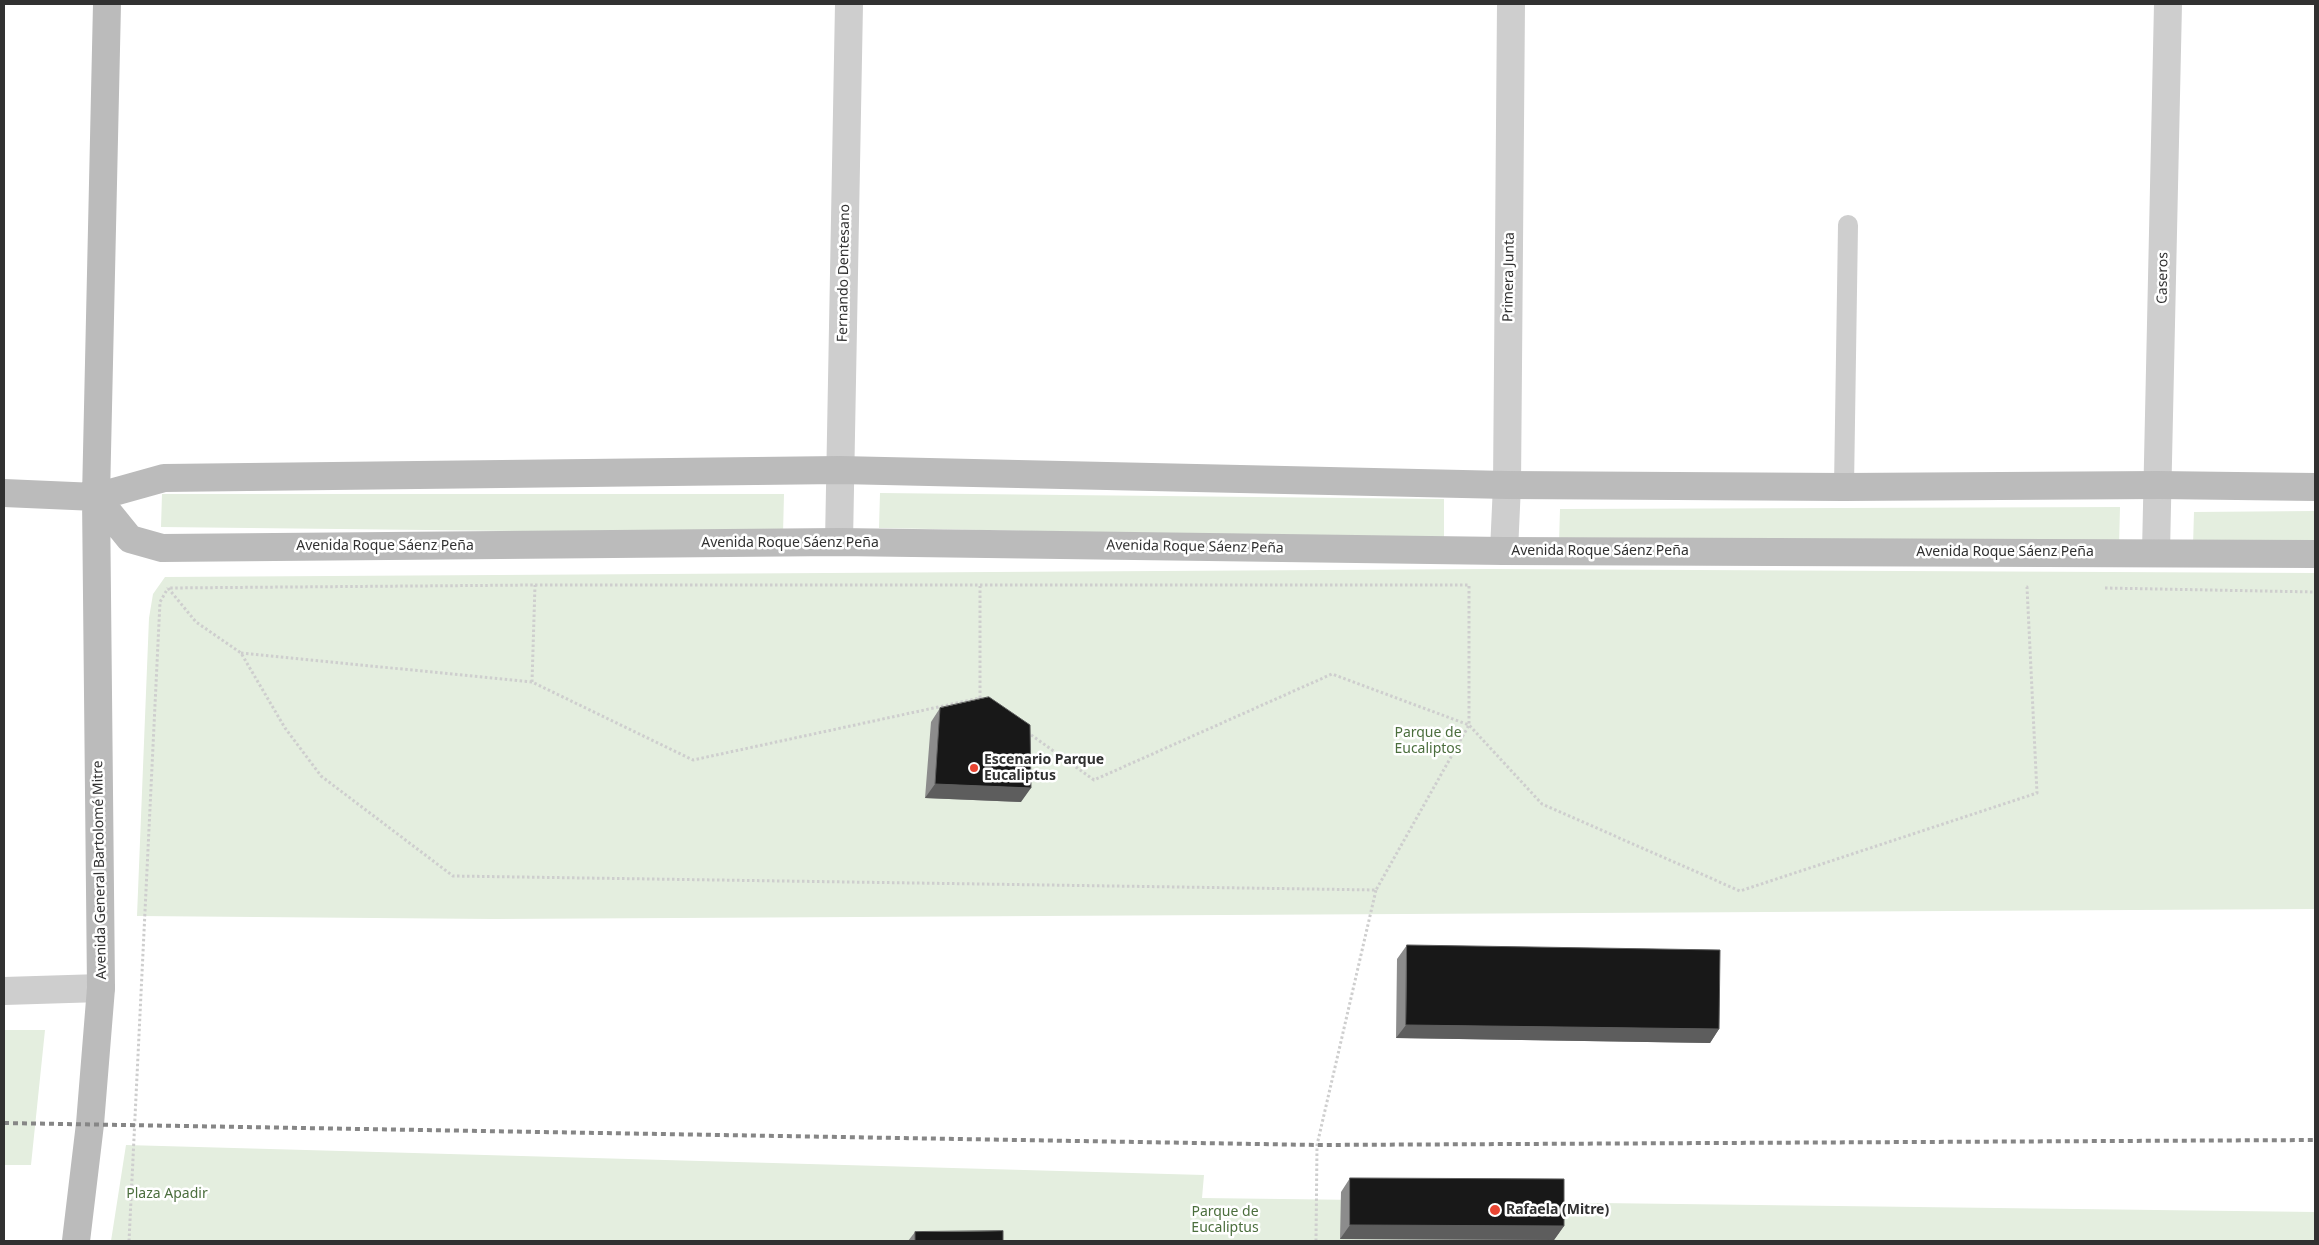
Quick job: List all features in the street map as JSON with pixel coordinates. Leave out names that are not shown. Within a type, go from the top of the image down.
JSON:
[{"type":"street","name":"Avenida General Bartolomé Mitre","points":[[76,1241],[90,1124],[101,988],[96,497],[107,4]]},
{"type":"street","name":"Fernando Dentesano","points":[[839,542],[849,4]]},
{"type":"street","name":"Primera Junta","points":[[1504,551],[1507,485],[1511,4]]},
{"type":"street","name":"Caseros","points":[[2156,552],[2168,4]]},
{"type":"street","points":[[4,493],[96,497],[164,478],[840,470],[1507,485],[1844,487],[2158,485],[2315,487]]},
{"type":"street","name":"Avenida Roque Sáenz Peña","points":[[96,497],[130,539],[162,548],[839,542],[1504,551],[2315,554]]},
{"type":"street","points":[[4,990],[101,988]]},
{"type":"lane","points":[[1844,487],[1848,225]]},
{"type":"path","points":[[532,682],[535,585]]},
{"type":"path","points":[[168,588],[535,585],[1479,585]]},
{"type":"path","points":[[1316,1241],[1317,1145],[1376,890],[1469,725],[1469,585]]},
{"type":"path","points":[[980,586],[980,698],[987,704]]},
{"type":"path","points":[[2017,587],[2037,587]]},
{"type":"path","points":[[1025,731],[1094,780],[1332,674],[1469,725],[1542,804],[1740,891],[2037,793],[2027,587]]},
{"type":"path","points":[[168,588],[196,622],[241,653],[285,728],[321,776],[453,876],[1376,890]]},
{"type":"path","points":[[129,1241],[160,602],[168,588]]},
{"type":"path","points":[[2097,588],[2315,592]]},
{"type":"path","points":[[241,653],[532,682],[693,760],[980,698]]},
{"type":"green space","points":[[880,493],[1444,499],[1444,539],[879,528]]},
{"type":"green space","points":[[162,494],[784,494],[783,534],[161,527]]},
{"type":"green space","points":[[2120,507],[2119,547],[1559,543],[1560,509]]},
{"type":"green space","points":[[2315,511],[2315,546],[2193,546],[2194,512]]},
{"type":"green space","name":"Parque de Eucaliptos","points":[[1490,569],[2315,573],[2315,909],[494,919],[137,916],[149,618],[153,594],[165,577]]},
{"type":"green space","points":[[4,1030],[45,1030],[31,1165],[4,1165]]},
{"type":"green space","name":"Plaza Apadir","points":[[126,1145],[1204,1175],[1202,1198],[2315,1212],[2315,1241],[111,1241]]},
{"type":"building","name":"Escenario Parque Eucaliptus","points":[[989,697],[1030,725],[1031,788],[935,784],[940,708]]},
{"type":"building","points":[[1407,945],[1720,950],[1719,1029],[1406,1025]]},
{"type":"building","points":[[1350,1178],[1564,1179],[1564,1226],[1350,1225]]},
{"type":"building","points":[[1003,1231],[1003,1241],[915,1241],[915,1232]]},
{"type":"railway","points":[[4,1123],[1317,1145],[2315,1140]]},
{"type":"place","name":"Escenario Parque Eucaliptus","points":[[974,768]]},
{"type":"place","name":"Rafaela (Mitre)","points":[[1495,1210]]},
{"type":"park label","name":"Parque de Eucaliptus","points":[[1225,1220]]}]
